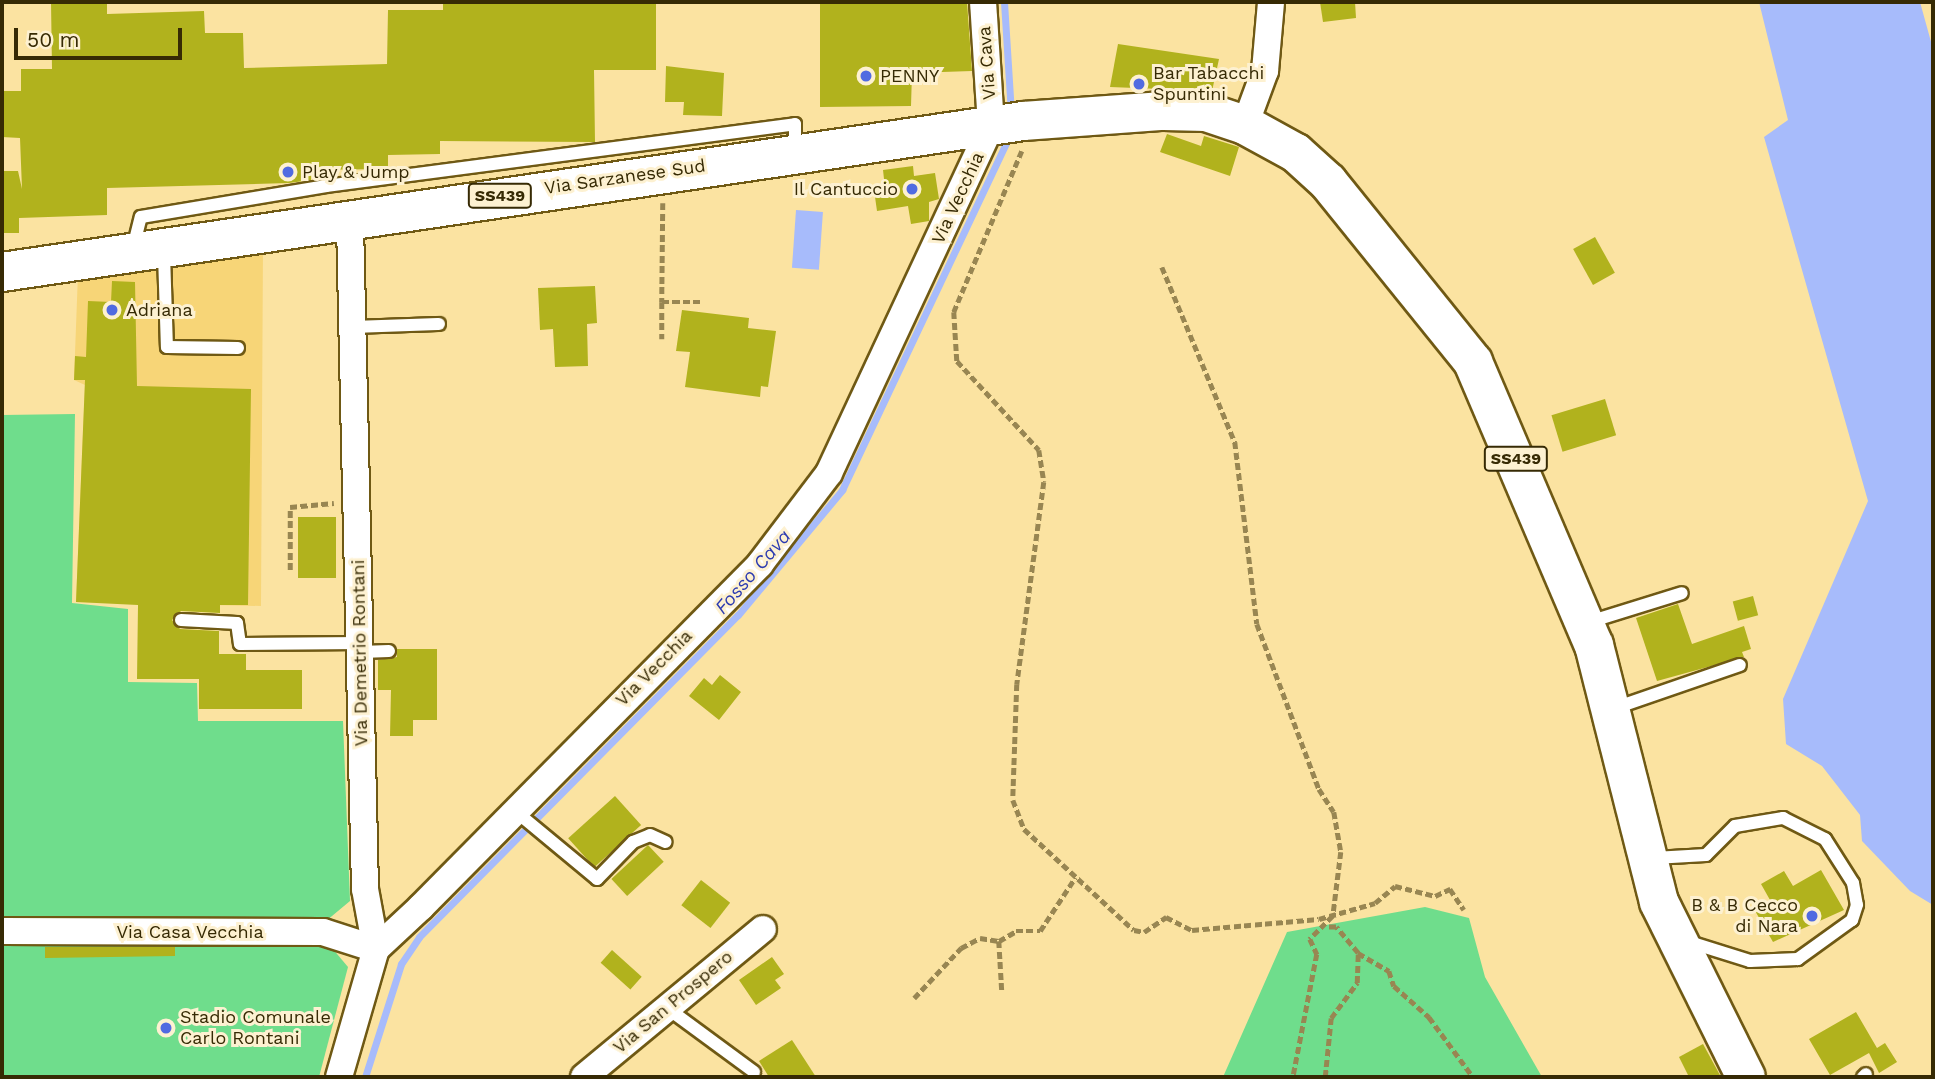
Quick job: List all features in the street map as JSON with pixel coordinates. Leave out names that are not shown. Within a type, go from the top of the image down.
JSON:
[{"type":"main road","name":"SS439","points":[[1011,122],[1164,111],[1206,113],[1245,125],[1296,153],[1328,182],[1473,362],[1584,624],[1612,709],[1646,858],[1676,939],[1746,1077]]},
{"type":"main road","name":"Via Sarzanese Sud","points":[[2,272],[1011,122]]},
{"type":"street","name":"Via Cava","points":[[983,2],[1011,122]]},
{"type":"street","points":[[1245,125],[1265,71],[1271,2]]},
{"type":"street","name":"Via Vecchia","points":[[376,948],[518,813],[805,511],[853,430],[1011,122]]},
{"type":"street","name":"Via Demetrio Rontani","points":[[339,1077],[376,948],[365,889],[350,222]]},
{"type":"street","name":"Via San Prospero","points":[[584,1077],[665,1007],[763,929]]},
{"type":"street","name":"Via Casa Vecchia","points":[[2,931],[323,932],[376,948]]},
{"type":"lane","points":[[238,348],[167,347],[141,217],[326,186],[795,124],[795,153]]},
{"type":"lane","points":[[352,327],[439,324]]},
{"type":"lane","points":[[1584,624],[1682,593]]},
{"type":"lane","points":[[181,620],[237,623],[240,644],[361,647],[389,651]]},
{"type":"lane","points":[[1612,709],[1740,665]]},
{"type":"lane","points":[[518,813],[597,879],[633,842],[650,835],[666,842]]},
{"type":"lane","points":[[1646,858],[1706,855],[1735,826],[1783,818],[1825,839],[1853,883],[1852,920],[1798,959],[1750,961],[1676,939]]},
{"type":"lane","points":[[665,1007],[754,1072]]},
{"type":"path","points":[[1011,122],[954,312],[957,361],[969,380],[1039,450],[1043,525],[1017,684],[1013,800],[1024,829],[1117,919],[1144,932],[1166,917],[1192,930],[1333,916],[1375,903],[1395,886],[1435,896],[1450,889],[1464,910]]},
{"type":"path","points":[[662,339],[663,172]]},
{"type":"path","points":[[1162,267],[1235,442],[1257,624],[1319,789],[1334,812],[1341,852],[1333,916],[1326,927],[1310,939],[1317,954],[1293,1077]]},
{"type":"path","points":[[662,302],[702,302]]},
{"type":"path","points":[[290,570],[290,507],[357,501]]},
{"type":"path","points":[[914,998],[961,948],[980,938],[999,941],[1051,922],[1074,878]]},
{"type":"path","points":[[1326,927],[1336,927],[1358,953],[1389,971],[1394,986],[1429,1017],[1473,1077]]},
{"type":"path","points":[[999,941],[1002,992]]},
{"type":"path","points":[[1325,1077],[1331,1018],[1357,983],[1358,953]]},
{"type":"shaded area","points":[[263,246],[261,606],[76,602],[85,385],[74,380],[78,273]]},
{"type":"green space","points":[[75,414],[72,603],[128,609],[128,682],[197,683],[198,721],[343,721],[350,901],[326,921],[2,923],[2,415]]},
{"type":"green space","points":[[1425,907],[1469,918],[1485,977],[1542,1077],[1223,1077],[1287,932]]},
{"type":"green space","name":"Stadio Comunale Carlo Rontani","points":[[2,941],[327,942],[348,967],[319,1077],[2,1077]]},
{"type":"water","points":[[1759,2],[1920,2],[1933,49],[1933,905],[1910,891],[1862,841],[1860,815],[1822,766],[1786,744],[1783,699],[1868,501],[1764,137],[1788,120]]},
{"type":"water","points":[[796,210],[823,212],[819,270],[792,268]]},
{"type":"building","points":[[51,2],[107,2],[107,14],[204,11],[205,33],[243,33],[244,68],[387,64],[388,10],[443,10],[443,2],[656,2],[656,70],[594,70],[595,142],[440,141],[440,154],[388,155],[388,169],[311,170],[311,180],[289,183],[107,188],[107,215],[19,218],[19,233],[2,233],[2,171],[18,171],[22,189],[20,138],[2,137],[2,91],[21,91],[21,69],[52,69]]},
{"type":"building","name":"PENNY","points":[[820,2],[967,2],[972,71],[912,73],[911,106],[820,107]]},
{"type":"building","points":[[1320,2],[1355,2],[1356,18],[1323,22]]},
{"type":"building","points":[[1118,44],[1219,59],[1212,91],[1110,87]]},
{"type":"building","points":[[666,66],[724,73],[722,116],[683,115],[684,102],[665,102]]},
{"type":"building","points":[[1167,134],[1201,146],[1204,136],[1239,147],[1230,176],[1160,152]]},
{"type":"building","points":[[913,166],[914,176],[935,173],[939,199],[929,202],[929,221],[911,224],[908,206],[877,211],[874,190],[885,188],[883,170]]},
{"type":"building","points":[[1595,237],[1615,273],[1593,285],[1573,249]]},
{"type":"building","points":[[112,281],[135,282],[137,386],[251,389],[248,605],[220,605],[220,613],[181,611],[172,620],[180,629],[219,631],[219,654],[246,654],[246,670],[302,670],[302,709],[199,709],[199,679],[137,679],[138,605],[76,602],[85,380],[74,380],[75,356],[86,357],[88,301],[111,302]]},
{"type":"building","points":[[595,286],[597,323],[587,324],[588,366],[555,367],[553,329],[540,330],[538,288]]},
{"type":"building","points":[[682,310],[749,318],[748,328],[776,331],[768,387],[761,386],[760,397],[685,387],[690,352],[676,351]]},
{"type":"building","points":[[1605,399],[1616,435],[1563,452],[1551,415]]},
{"type":"building","points":[[298,517],[336,517],[336,578],[298,578]]},
{"type":"building","points":[[1753,596],[1758,615],[1738,621],[1733,601]]},
{"type":"building","points":[[1678,604],[1692,644],[1744,626],[1751,649],[1742,652],[1744,657],[1657,681],[1636,618]]},
{"type":"building","points":[[397,649],[437,649],[437,720],[413,720],[413,736],[390,736],[391,690],[378,690],[378,660],[397,657]]},
{"type":"building","points":[[720,675],[741,692],[719,720],[689,696],[704,678],[712,685]]},
{"type":"building","points":[[615,796],[641,825],[594,867],[568,838]]},
{"type":"building","points":[[648,845],[664,862],[627,896],[611,879]]},
{"type":"building","points":[[1821,870],[1844,910],[1773,942],[1754,909],[1770,900],[1761,884],[1784,871],[1793,886]]},
{"type":"building","points":[[701,880],[730,903],[710,928],[681,905]]},
{"type":"building","points":[[45,947],[175,947],[175,956],[45,958]]},
{"type":"building","points":[[612,950],[642,977],[630,989],[601,963]]},
{"type":"building","points":[[772,957],[784,974],[775,980],[781,988],[756,1005],[739,980]]},
{"type":"building","points":[[1856,1012],[1877,1048],[1885,1043],[1897,1062],[1879,1073],[1869,1053],[1830,1075],[1809,1039]]},
{"type":"building","points":[[792,1040],[816,1077],[769,1077],[759,1061]]},
{"type":"building","points":[[1703,1044],[1721,1077],[1689,1077],[1679,1057]]},
{"type":"waterway","name":"Fosso Cava","points":[[1004,2],[1011,113]]},
{"type":"waterway","name":"Fosso Cava","points":[[365,1077],[401,964],[419,937],[738,615],[842,490],[1010,135]]},
{"type":"place","name":"PENNY","points":[[866,76]]},
{"type":"place","name":"Bar Tabacchi Spuntini","points":[[1139,84]]},
{"type":"place","name":"Play & Jump","points":[[288,172]]},
{"type":"place","name":"Il Cantuccio","points":[[912,189]]},
{"type":"place","name":"Adriana","points":[[112,310]]},
{"type":"place","name":"B & B Cecco di Nara","points":[[1812,916]]},
{"type":"place","name":"Stadio Comunale Carlo Rontani","points":[[166,1028]]}]
